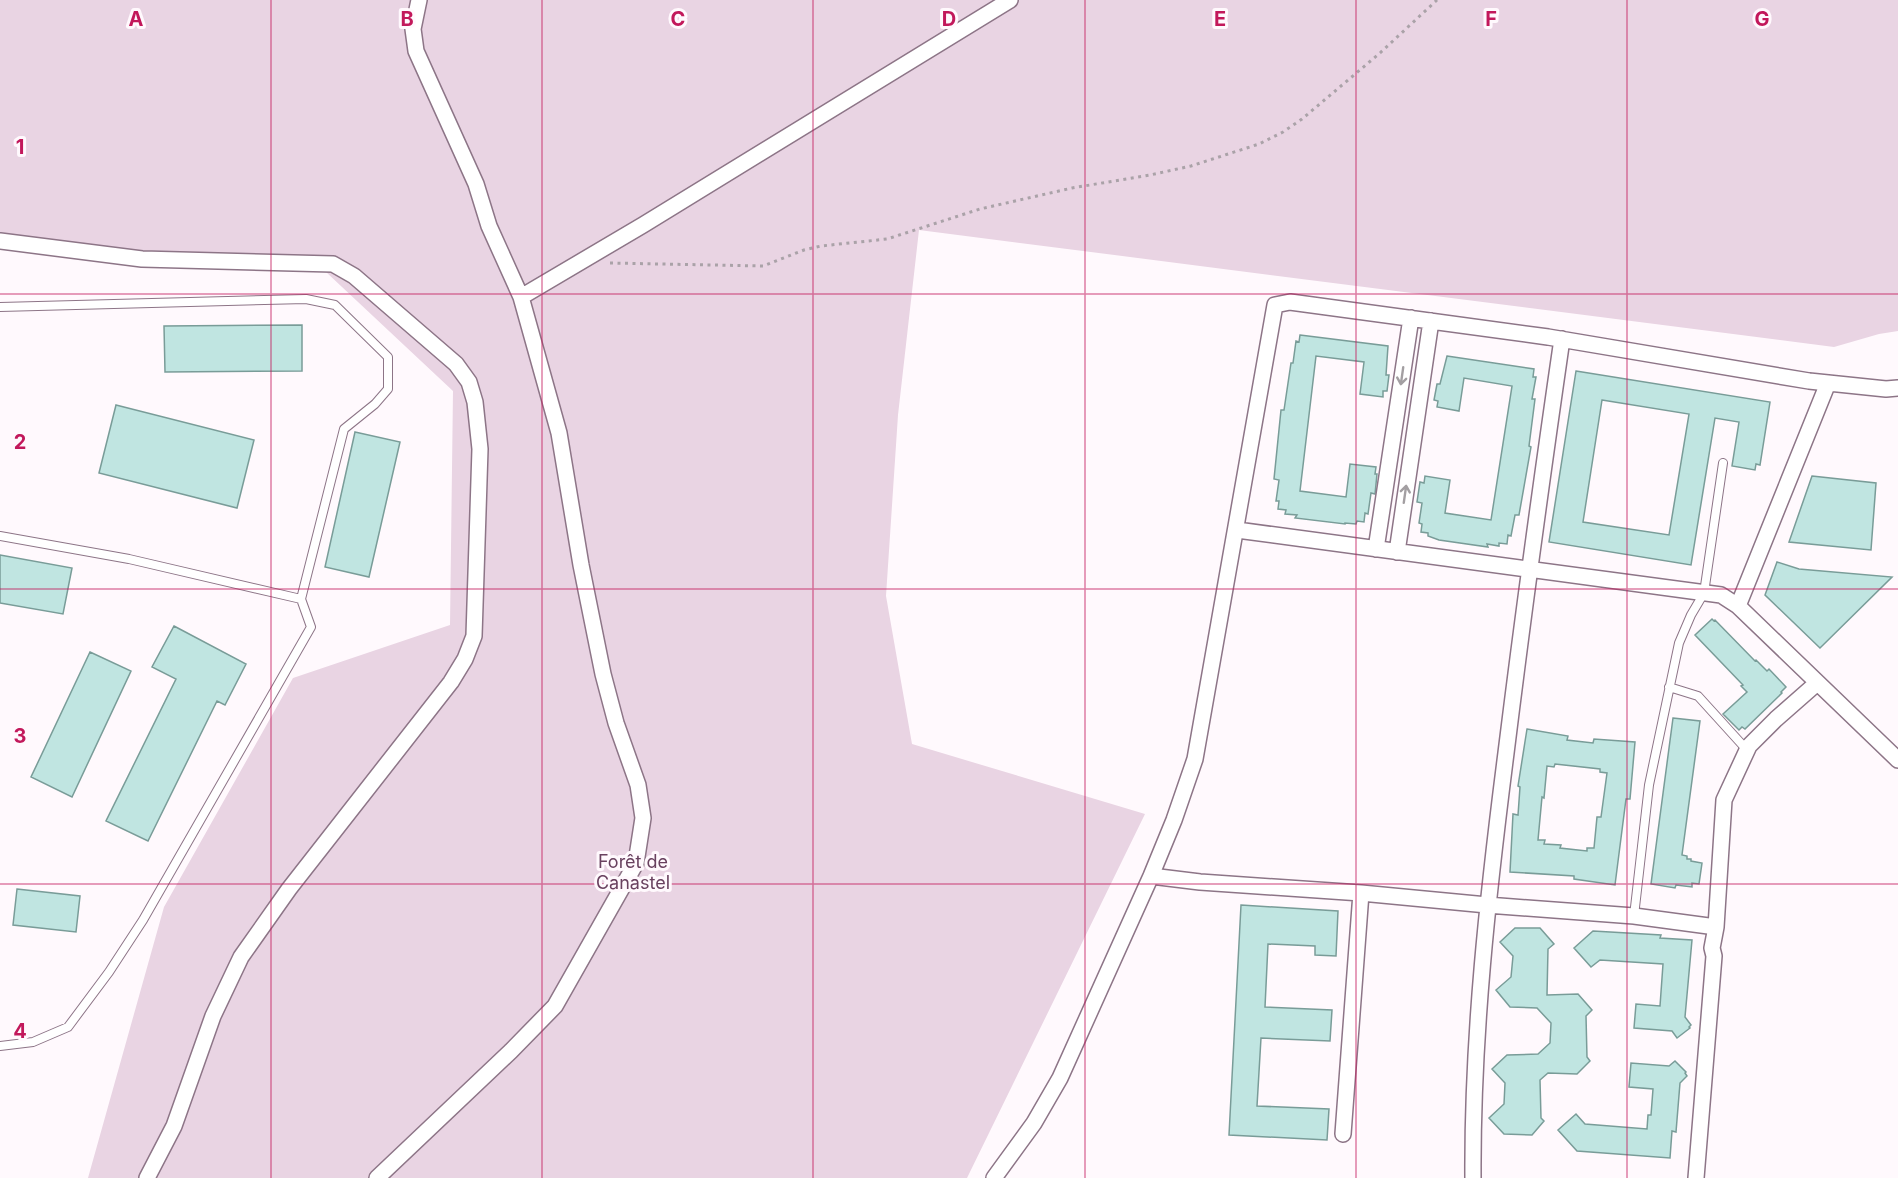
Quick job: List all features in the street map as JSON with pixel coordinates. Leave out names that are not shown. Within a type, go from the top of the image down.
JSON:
[{"type":"street","points":[[377,1178],[555,1006],[636,864],[643,818],[638,785],[616,723],[603,674],[581,565],[559,433],[521,297],[489,226],[476,184],[416,51],[413,29],[419,0]]},
{"type":"street","points":[[521,297],[1010,0]]},
{"type":"street","points":[[0,241],[142,259],[333,264],[354,276],[456,364],[469,382],[475,402],[480,449],[474,636],[465,659],[451,682],[297,880],[241,957],[213,1016],[174,1126],[147,1178]]},
{"type":"street","points":[[994,1178],[1034,1123],[1060,1078],[1151,876],[1174,820],[1195,759],[1275,305],[1290,302],[1411,318],[1562,339],[1828,383],[1898,388]]},
{"type":"street","points":[[1376,549],[1411,318]]},
{"type":"street","points":[[1397,552],[1431,321]]},
{"type":"street","points":[[1473,1178],[1478,1032],[1486,905],[1529,570],[1562,339]]},
{"type":"street","points":[[1738,606],[1828,383]]},
{"type":"street","points":[[1389,465],[1409,467]]},
{"type":"street","points":[[1237,530],[1721,595],[1738,606],[1898,760]]},
{"type":"street","points":[[1696,1178],[1724,800],[1747,750],[1776,719],[1817,683]]},
{"type":"street","points":[[1151,876],[1200,882],[1634,916],[1716,927]]},
{"type":"street","points":[[1343,1134],[1361,893]]},
{"type":"lane","points":[[0,307],[306,299],[335,305],[388,357],[388,388],[375,404],[345,429],[301,599],[311,627],[143,920],[109,972],[68,1027],[33,1042],[0,1046]]},
{"type":"lane","points":[[1634,916],[1649,785],[1679,644],[1691,615],[1704,593],[1723,463]]},
{"type":"lane","points":[[0,536],[129,560],[301,599]]},
{"type":"lane","points":[[1669,687],[1698,696],[1747,750]]},
{"type":"path","points":[[581,262],[763,266],[821,246],[887,238],[980,209],[1072,188],[1191,166],[1259,144],[1283,132],[1363,68],[1437,0]]},
{"type":"green space","name":"Forêt de Canastel","points":[[0,0],[1898,0],[1898,331],[1834,347],[919,230],[898,415],[886,596],[912,744],[1145,814],[967,1178],[88,1178],[164,907],[293,678],[450,625],[453,391],[326,272],[0,243]]},
{"type":"building","points":[[302,325],[302,371],[165,372],[164,326]]},
{"type":"building","points":[[1300,335],[1388,346],[1386,375],[1389,375],[1387,391],[1383,391],[1383,397],[1360,394],[1364,362],[1316,356],[1300,491],[1346,497],[1350,464],[1376,467],[1375,494],[1371,493],[1368,514],[1365,513],[1364,522],[1345,524],[1295,518],[1297,515],[1285,514],[1286,510],[1278,509],[1279,501],[1276,501],[1279,480],[1274,479],[1281,410],[1284,410],[1291,363],[1293,363],[1296,341],[1299,342]]},
{"type":"building","points":[[1447,356],[1534,369],[1533,377],[1536,377],[1532,399],[1535,399],[1529,446],[1531,447],[1519,515],[1515,515],[1507,544],[1499,543],[1499,546],[1487,544],[1488,547],[1439,540],[1428,536],[1428,533],[1421,532],[1422,524],[1419,523],[1422,503],[1417,502],[1420,482],[1424,483],[1425,476],[1450,480],[1445,513],[1491,520],[1512,386],[1464,378],[1459,411],[1437,407],[1438,401],[1434,400],[1437,384],[1440,384]]},
{"type":"building","points":[[1576,371],[1770,402],[1760,465],[1756,464],[1755,470],[1732,466],[1739,422],[1715,418],[1691,565],[1549,542]],"holes":[[[1602,400],[1689,414],[1669,535],[1583,522]]]},
{"type":"building","points":[[116,405],[254,440],[237,508],[99,473]]},
{"type":"building","points":[[355,432],[400,442],[369,577],[325,567]]},
{"type":"building","points":[[1812,476],[1876,483],[1871,550],[1789,542]]},
{"type":"building","points":[[0,555],[72,568],[63,614],[0,603]]},
{"type":"building","points":[[1777,562],[1799,569],[1892,577],[1820,648],[1765,595]]},
{"type":"building","points":[[1712,619],[1755,661],[1767,671],[1769,669],[1786,687],[1745,729],[1742,727],[1739,730],[1723,714],[1747,692],[1695,635]]},
{"type":"building","points":[[174,626],[246,664],[225,705],[217,701],[148,841],[106,821],[176,679],[152,667]]},
{"type":"building","points":[[90,652],[131,671],[72,797],[31,777]]},
{"type":"building","points":[[1673,718],[1700,721],[1682,855],[1687,856],[1687,859],[1691,861],[1702,863],[1699,884],[1692,883],[1692,887],[1676,885],[1675,888],[1651,884]]},
{"type":"building","points":[[1527,729],[1568,736],[1567,740],[1593,743],[1594,739],[1635,742],[1630,799],[1626,799],[1615,885],[1574,879],[1574,876],[1510,872],[1513,814],[1518,815],[1520,787],[1518,786]],"holes":[[[1555,764],[1600,769],[1600,772],[1607,773],[1601,817],[1597,817],[1594,848],[1587,848],[1587,851],[1560,848],[1561,845],[1544,844],[1545,840],[1538,840],[1547,766],[1554,767]]]},
{"type":"building","points":[[17,889],[80,896],[76,932],[13,925]]},
{"type":"building","points":[[1241,905],[1338,911],[1336,956],[1315,955],[1315,946],[1268,944],[1265,1007],[1332,1010],[1330,1041],[1261,1038],[1257,1106],[1329,1109],[1327,1140],[1229,1135]]},
{"type":"building","points":[[1515,928],[1540,928],[1554,944],[1548,949],[1547,995],[1578,994],[1592,1010],[1586,1016],[1587,1057],[1590,1061],[1577,1074],[1548,1073],[1540,1080],[1541,1118],[1544,1121],[1532,1135],[1504,1134],[1489,1118],[1504,1104],[1505,1083],[1492,1069],[1507,1055],[1538,1054],[1550,1043],[1551,1023],[1537,1008],[1510,1007],[1496,990],[1511,977],[1513,956],[1500,942]]},
{"type":"building","points":[[1593,931],[1661,935],[1660,938],[1692,940],[1685,1017],[1691,1025],[1690,1028],[1677,1038],[1672,1031],[1634,1028],[1636,1004],[1660,1006],[1663,964],[1600,960],[1591,967],[1574,948]]},
{"type":"building","points":[[1675,1061],[1687,1076],[1680,1083],[1676,1132],[1672,1131],[1670,1158],[1577,1151],[1558,1130],[1576,1114],[1585,1124],[1647,1129],[1648,1115],[1651,1115],[1653,1089],[1629,1087],[1631,1063],[1669,1066]]}]
